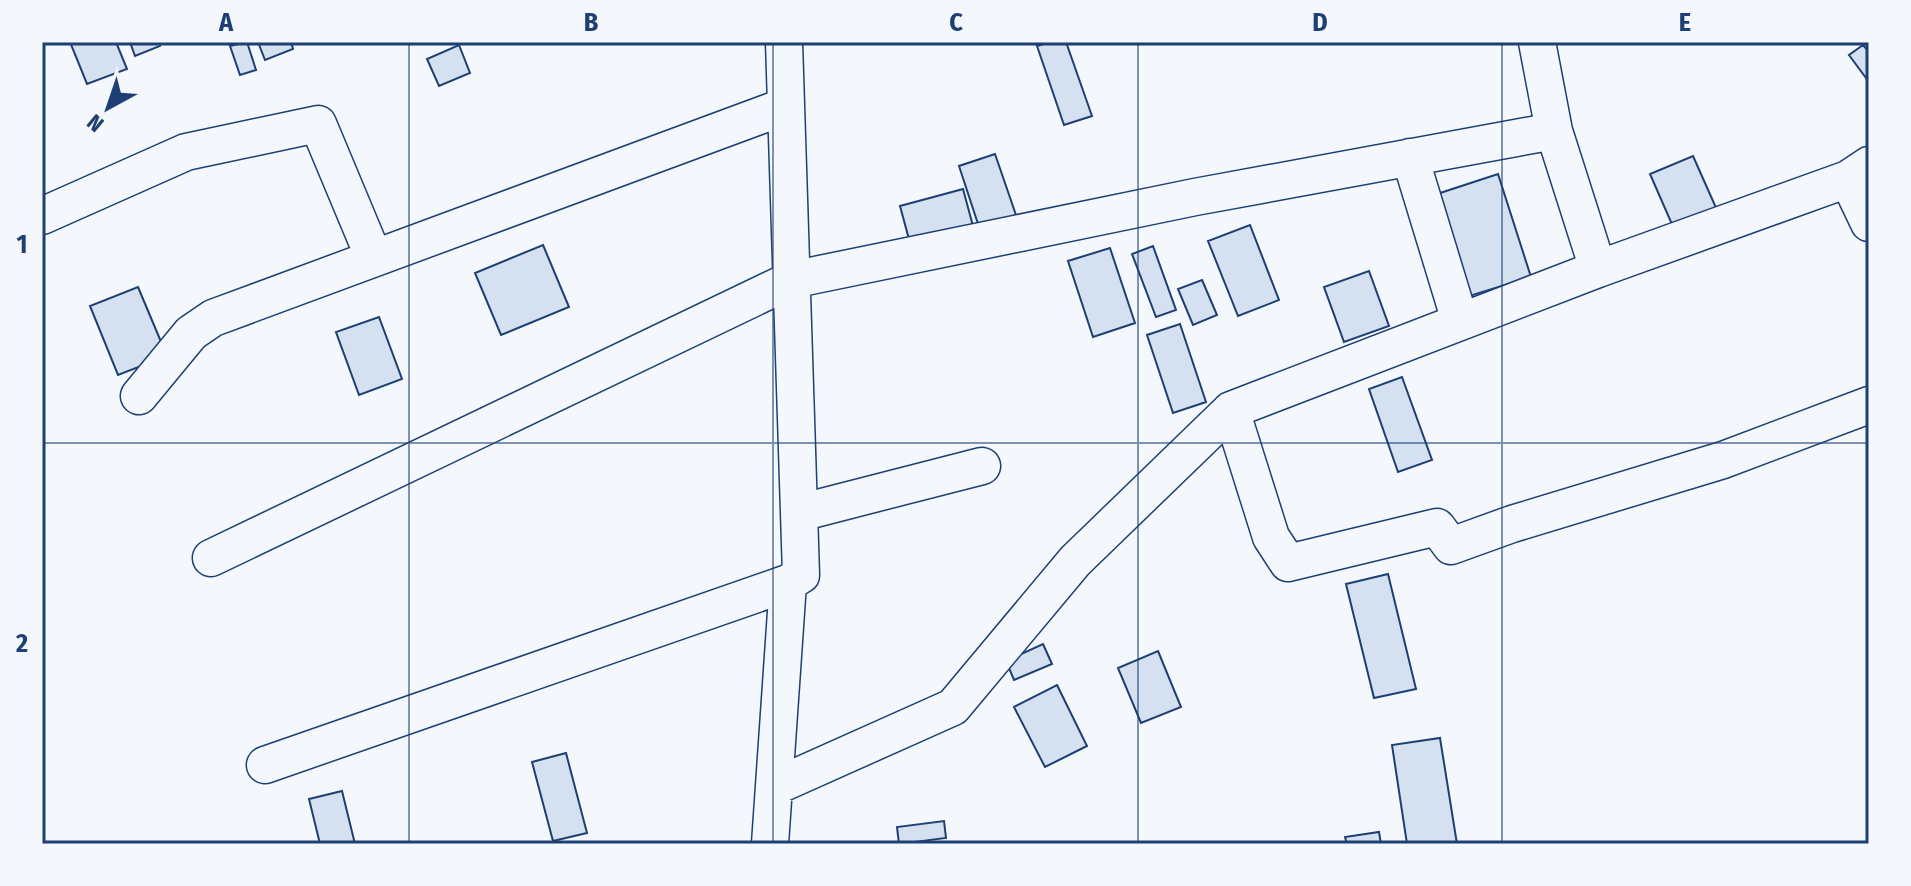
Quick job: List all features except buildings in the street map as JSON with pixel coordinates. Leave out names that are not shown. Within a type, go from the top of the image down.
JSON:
[{"type":"street","points":[[265,765],[788,583],[801,575],[784,42]]},
{"type":"street","points":[[1537,42],[1554,131],[1598,269]]},
{"type":"street","points":[[139,396],[191,333],[213,318],[786,106]]},
{"type":"street","points":[[42,216],[186,152],[318,124],[374,258]]},
{"type":"street","points":[[211,558],[791,280],[1554,131]]},
{"type":"street","points":[[1410,157],[1460,321]]},
{"type":"street","points":[[774,787],[953,707],[1075,561],[1231,410],[1859,172],[1869,223]]},
{"type":"street","points":[[1231,410],[1271,537],[1288,563],[1437,527],[1451,546],[1512,524],[1723,460],[1869,405]]},
{"type":"street","points":[[799,513],[982,466]]},
{"type":"street","points":[[770,844],[788,583]]}]
